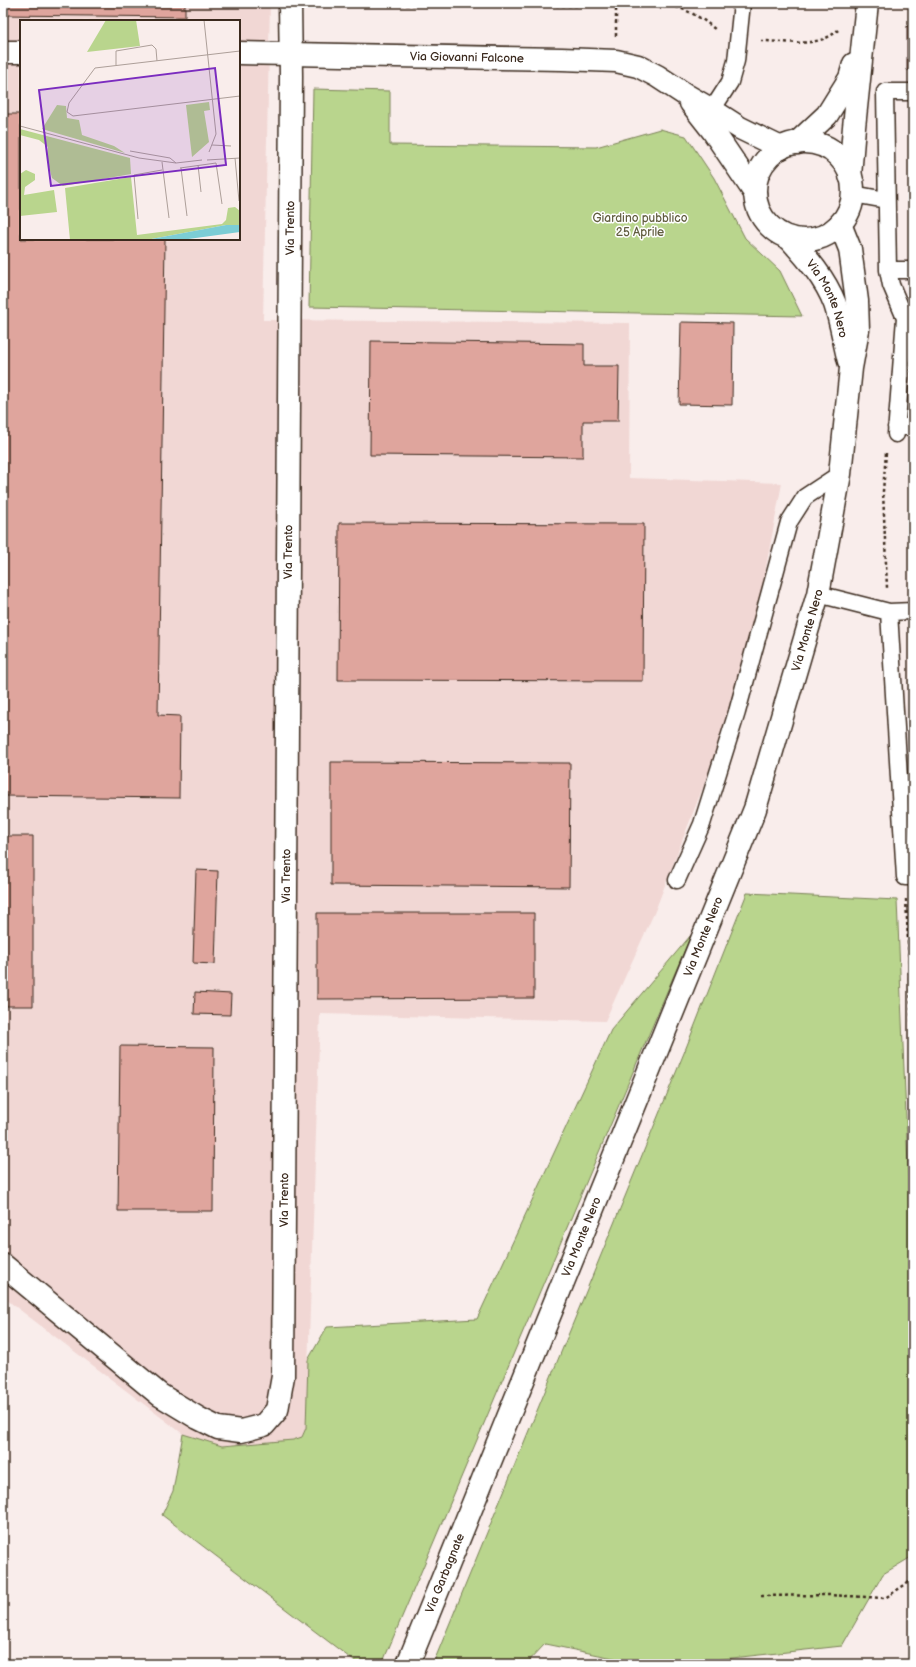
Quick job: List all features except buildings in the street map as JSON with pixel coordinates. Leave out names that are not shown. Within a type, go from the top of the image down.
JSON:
[{"type":"street","points":[[862,41],[850,78],[827,115],[789,146],[770,156],[762,167],[756,180],[755,193],[758,208],[765,221],[776,231],[789,238],[803,240],[817,239],[830,233],[840,224],[849,210],[862,41],[867,3]]},
{"type":"street","name":"Via Trento","points":[[3,1265],[160,1395],[198,1418],[218,1428],[241,1431],[264,1425],[277,1410],[283,1368],[291,53],[290,4]]},
{"type":"street","points":[[3,52],[20,52]]},
{"type":"street","name":"Via Giovanni Falcone","points":[[240,53],[616,61],[638,66],[657,76],[740,128],[789,146]]},
{"type":"street","name":"Via Giovanni Falcone","points":[[686,95],[713,131],[755,193]]},
{"type":"street","points":[[789,146],[814,143],[830,150],[842,161],[852,185]]},
{"type":"street","name":"Via Monte Nero","points":[[482,1484],[755,809],[818,594],[840,474],[851,368],[858,330],[857,301],[850,249],[840,224]]},
{"type":"street","name":"Via Monte Nero","points":[[789,238],[813,266],[826,285],[835,304],[851,368]]},
{"type":"street","name":"Via Garbagnate","points":[[408,1664],[482,1484]]},
{"type":"lane","points":[[712,110],[730,82],[736,60],[742,3]]},
{"type":"lane","points":[[913,92],[885,92],[888,270],[891,285],[905,318],[896,430],[913,427]]},
{"type":"lane","points":[[852,185],[886,200]]},
{"type":"lane","points":[[888,270],[913,270]]},
{"type":"lane","points":[[677,880],[702,824],[736,712],[789,522],[805,497],[840,474]]},
{"type":"lane","points":[[818,594],[889,612],[913,611]]},
{"type":"lane","points":[[889,612],[909,877]]},
{"type":"path","points":[[616,3],[616,61]]},
{"type":"path","points":[[290,4],[441,4],[616,7],[673,6],[700,17],[722,34],[738,40],[816,42],[830,38],[840,28]]},
{"type":"path","points":[[889,612],[883,491],[886,450],[896,430]]},
{"type":"path","points":[[909,877],[913,1040]]},
{"type":"path","points":[[761,1596],[828,1595],[885,1598],[906,1584],[913,1576]]},
{"type":"shaded area","points":[[3,3],[270,3],[263,320],[630,323],[629,478],[782,483],[754,630],[708,774],[655,911],[605,1021],[320,1014],[306,1428],[302,1437],[294,1440],[222,1446],[183,1434],[3,1297]]},
{"type":"green space","name":"Giardino pubblico 25 Aprile","points":[[313,89],[390,91],[390,145],[596,147],[660,129],[686,136],[714,178],[745,238],[780,271],[802,316],[309,307]]},
{"type":"green space","points":[[747,893],[897,900],[913,1286],[913,1556],[883,1574],[842,1646],[677,1664],[643,1664],[545,1644],[526,1664],[433,1664],[684,1053]]},
{"type":"green space","points":[[691,935],[382,1664],[358,1664],[162,1515],[173,1491],[183,1434],[222,1446],[293,1440],[302,1437],[306,1428],[308,1360],[327,1327],[477,1319],[611,1030]]}]
